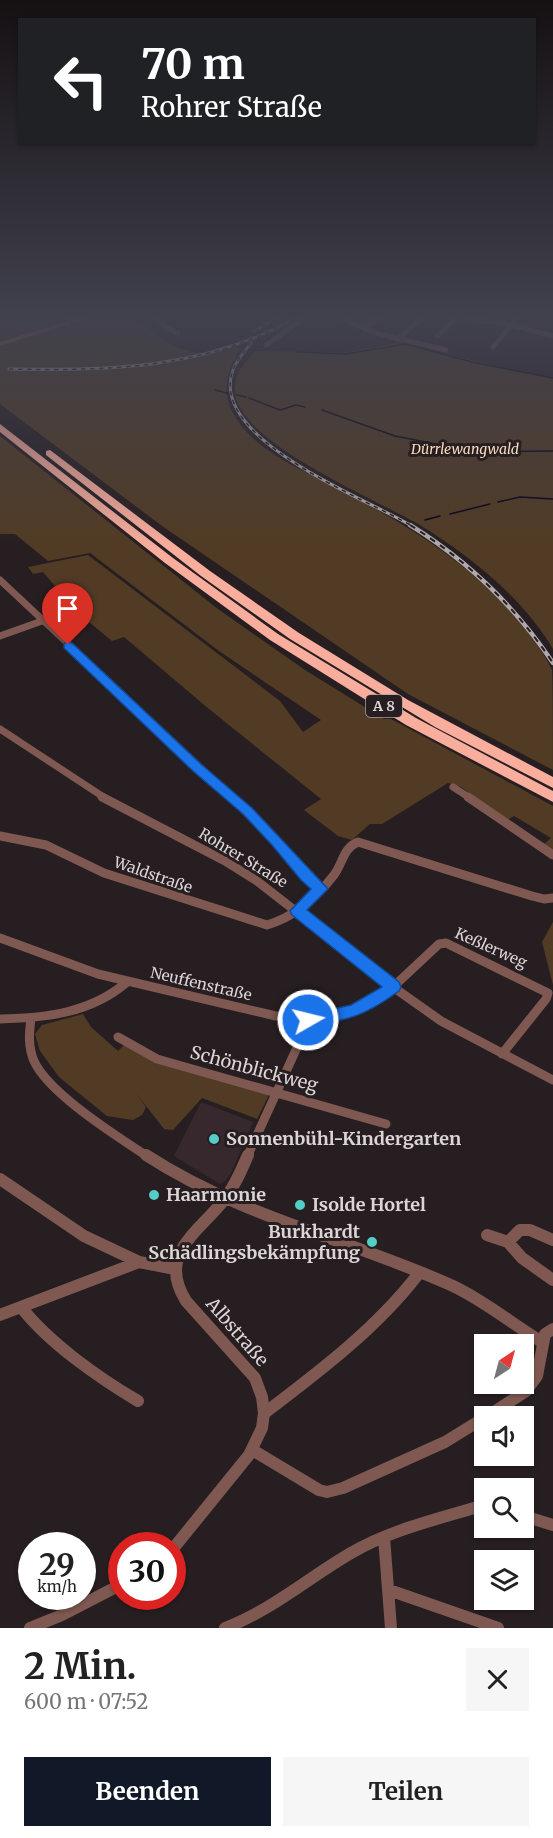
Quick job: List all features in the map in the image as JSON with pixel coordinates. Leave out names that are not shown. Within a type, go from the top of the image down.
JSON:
[{"type":"highway","name":"A 8","points":[[0,414],[218,583],[320,653],[426,716],[553,783]]},
{"type":"highway","name":"A 8","points":[[0,427],[224,601],[288,646],[414,724],[553,797]]},
{"type":"street","points":[[0,580],[197,768],[247,811],[277,841],[306,876],[321,889]]},
{"type":"street","points":[[0,636],[42,621]]},
{"type":"street","name":"Rohrer Straße","points":[[0,729],[26,744],[91,791],[225,861],[297,911],[393,987],[441,1021],[553,1080]]},
{"type":"street","points":[[453,787],[553,855]]},
{"type":"street","name":"Waldstraße","points":[[0,836],[46,845],[104,873],[267,925],[276,923],[297,911],[321,889],[337,870],[347,848],[354,843],[362,842],[544,900],[553,898]]},
{"type":"street","name":"Neuffenstraße","points":[[0,938],[84,970],[127,982],[276,1016],[308,1020],[354,1012],[393,987]]},
{"type":"street","name":"Keßlerweg","points":[[393,987],[439,944],[446,943],[546,990],[546,999],[502,1054]]},
{"type":"street","points":[[0,1019],[31,1019],[82,1007],[117,991],[127,982]]},
{"type":"street","points":[[31,1019],[28,1042],[37,1068],[56,1088],[99,1123],[152,1159],[226,1200],[269,1219],[419,1273],[476,1297],[542,1342]]},
{"type":"street","name":"Schönblickweg","points":[[118,1037],[157,1059],[386,1124]]},
{"type":"street","points":[[0,1179],[80,1234],[118,1254],[139,1262],[175,1269],[186,1243],[226,1200],[300,1041]]},
{"type":"street","points":[[508,1242],[520,1230],[530,1230],[553,1240]]},
{"type":"street","points":[[487,1235],[508,1242],[522,1258],[553,1280]]},
{"type":"street","points":[[0,1315],[139,1262]]},
{"type":"street","name":"Albstraße","points":[[175,1269],[175,1279],[183,1297],[255,1378],[261,1390],[266,1412]]},
{"type":"street","points":[[186,1534],[214,1496],[254,1451],[266,1412],[307,1381],[399,1299],[419,1273]]},
{"type":"street","points":[[21,1307],[32,1321],[105,1381],[138,1401]]},
{"type":"street","points":[[503,1406],[526,1391],[537,1376],[542,1342],[545,1334],[553,1329]]},
{"type":"street","points":[[254,1451],[293,1475],[327,1492],[343,1488],[445,1442],[474,1424]]},
{"type":"street","points":[[225,1628],[274,1605],[351,1552],[384,1537],[474,1508]]},
{"type":"street","points":[[534,1520],[553,1525]]},
{"type":"street","points":[[384,1537],[391,1628]]},
{"type":"street","points":[[389,1590],[498,1628]]},
{"type":"street","points":[[30,1628],[78,1608],[108,1592]]},
{"type":"shaded area","name":"Sonnenbühl-Kindergarten","points":[[201,1102],[253,1122],[231,1173],[220,1184],[174,1156]]},
{"type":"green space","points":[[0,395],[227,395],[231,410],[237,420],[264,447],[286,462],[382,513],[427,540],[470,572],[510,611],[533,639],[552,670],[553,770],[408,694],[162,526],[0,404]]},
{"type":"green space","name":"Dürrlewangwald","points":[[237,395],[553,395],[553,649],[528,614],[513,598],[463,554],[408,518],[348,488],[284,450],[258,430],[241,409]]},
{"type":"green space","points":[[0,436],[218,609],[305,670],[384,719],[391,719],[553,806],[553,852],[543,845],[551,838],[514,816],[507,820],[461,787],[448,783],[382,824],[370,824],[352,840],[338,836],[304,810],[321,799],[124,637],[112,641],[77,612],[43,572],[33,574],[28,567],[88,555],[280,701],[303,732],[321,720],[219,651],[90,553],[48,561],[15,534],[0,534]]},
{"type":"green space","points":[[553,922],[553,985],[542,942]]},
{"type":"green space","points":[[83,1014],[91,1027],[118,1051],[126,1043],[269,1095],[257,1119],[202,1098],[173,1130],[164,1129],[136,1093],[146,1107],[142,1115],[133,1120],[107,1116],[59,1077],[40,1051],[35,1034],[42,1025]]},
{"type":"waterway","points":[[237,395],[246,397]]},
{"type":"waterway","points":[[249,398],[280,410],[296,405],[305,407]]},
{"type":"waterway","points":[[322,410],[395,436],[472,451]]},
{"type":"waterway","points":[[479,452],[553,451]]},
{"type":"waterway","points":[[498,502],[520,497],[553,499]]},
{"type":"waterway","points":[[450,514],[490,504]]},
{"type":"waterway","points":[[425,520],[440,516]]},
{"type":"railway","points":[[231,395],[244,420],[266,443],[329,483],[412,526]]},
{"type":"railway","points":[[410,525],[471,569],[489,586],[523,622],[553,663]]},
{"type":"place","name":"Sonnenbühl-Kindergarten","points":[[214,1139]]},
{"type":"place","name":"Haarmonie","points":[[154,1195]]},
{"type":"place","name":"Isolde Hortel","points":[[300,1205]]},
{"type":"place","name":"Burkhardt Schädlingsbekämpfung","points":[[372,1242]]},
{"type":"route","points":[[68,645],[197,768],[247,811],[277,841],[306,876],[321,889],[297,911],[393,987],[354,1012],[327,1019],[308,1020]]}]
